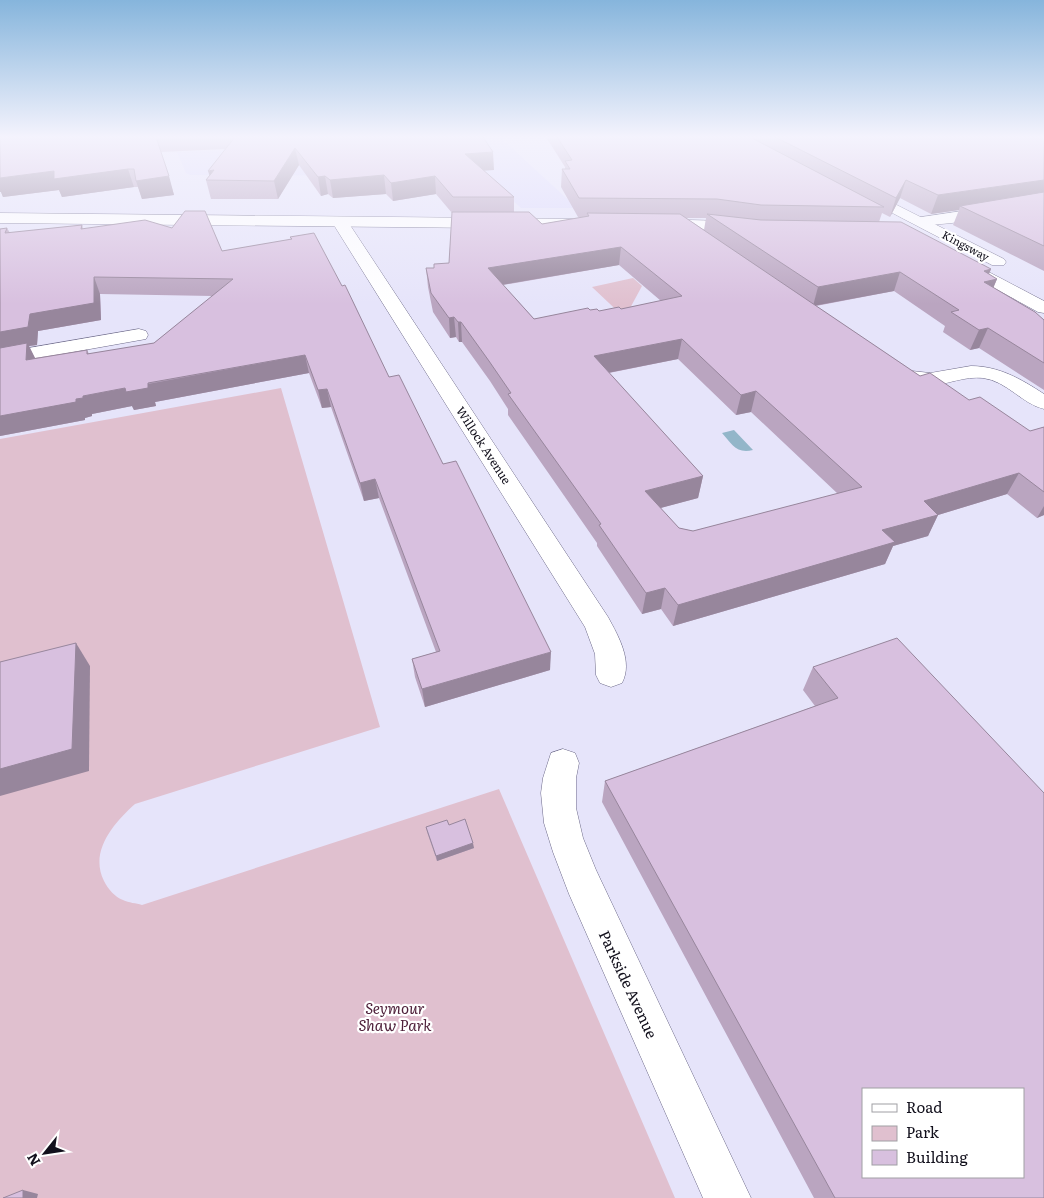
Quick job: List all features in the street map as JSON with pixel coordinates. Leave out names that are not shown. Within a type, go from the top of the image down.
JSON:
[{"type":"street","name":"Kingsway","points":[[865,193],[1009,268]]},
{"type":"street","points":[[884,221],[920,221],[1044,203]]},
{"type":"street","points":[[906,233],[939,231],[1044,215]]},
{"type":"street","points":[[0,218],[597,224]]},
{"type":"street","name":"Willock Avenue","points":[[340,222],[598,624],[610,654],[611,675]]},
{"type":"street","points":[[644,224],[757,226]]},
{"type":"street","points":[[681,225],[710,245]]},
{"type":"street","name":"Kingsway","points":[[950,257],[1044,308]]},
{"type":"street","points":[[0,360],[139,335]]},
{"type":"street","points":[[887,368],[895,374],[913,380],[931,381],[972,372],[990,374],[1008,380],[1044,404]]},
{"type":"street","name":"Parkside Avenue","points":[[563,763],[559,775],[557,796],[568,845],[582,881],[727,1198]]},
{"type":"shaded area","points":[[504,193],[561,193],[577,208],[521,208]]},
{"type":"shaded area","points":[[734,430],[753,450],[742,451],[738,449],[722,433]]},
{"type":"green space","points":[[633,278],[642,286],[629,310],[627,320],[592,287]]},
{"type":"green space","name":"Seymour Shaw Park","points":[[281,388],[380,727],[135,804],[119,820],[106,838],[100,859],[100,870],[104,881],[117,897],[142,905],[499,789],[675,1198],[0,1198],[0,439]]},
{"type":"building","points":[[449,193],[509,193],[514,197],[453,197]]},
{"type":"building","points":[[576,193],[857,193],[884,207],[761,205],[717,199],[579,198]]},
{"type":"building","points":[[886,193],[899,193],[896,198]]},
{"type":"building","points":[[934,193],[953,193],[938,195]]},
{"type":"building","points":[[1044,193],[1044,246],[960,206]]},
{"type":"building","points":[[185,211],[205,211],[222,251],[292,239],[290,237],[314,233],[342,286],[345,285],[389,377],[399,375],[443,464],[456,461],[551,652],[422,689],[412,659],[440,651],[375,479],[360,483],[327,389],[318,390],[305,355],[148,383],[148,388],[126,392],[125,388],[83,396],[83,398],[76,399],[76,402],[0,416],[0,348],[27,343],[26,360],[87,350],[87,354],[154,343],[233,279],[94,277],[94,303],[30,314],[28,327],[0,332],[0,229],[7,228],[5,233],[82,225],[81,229],[145,220],[172,228]]},
{"type":"building","points":[[452,212],[529,212],[542,224],[589,216],[587,213],[680,214],[920,376],[930,373],[969,400],[980,397],[1030,431],[1044,427],[1044,492],[1019,473],[924,501],[938,515],[882,530],[895,542],[678,605],[665,588],[646,593],[599,525],[601,524],[508,394],[511,393],[489,361],[461,322],[458,322],[454,317],[449,318],[431,293],[426,268],[434,268],[434,264],[449,263]],"holes":[[[621,247],[682,296],[621,309],[619,307],[599,311],[588,308],[534,319],[488,268]],[[682,339],[741,395],[756,391],[862,487],[693,531],[679,528],[645,491],[703,476],[594,356]]]},
{"type":"building","points":[[707,214],[761,220],[901,222],[991,269],[984,271],[997,279],[984,282],[1035,312],[1044,320],[1044,363],[988,328],[979,330],[951,312],[959,310],[900,272],[818,287]]},
{"type":"building","points":[[897,638],[1044,793],[1044,1198],[835,1198],[605,781],[838,698],[813,667]]},
{"type":"building","points":[[76,643],[72,749],[0,769],[0,662]]},
{"type":"building","points":[[465,819],[473,843],[436,856],[426,827],[447,820],[449,825]]},
{"type":"building","points":[[23,1190],[23,1198],[3,1198]]}]
